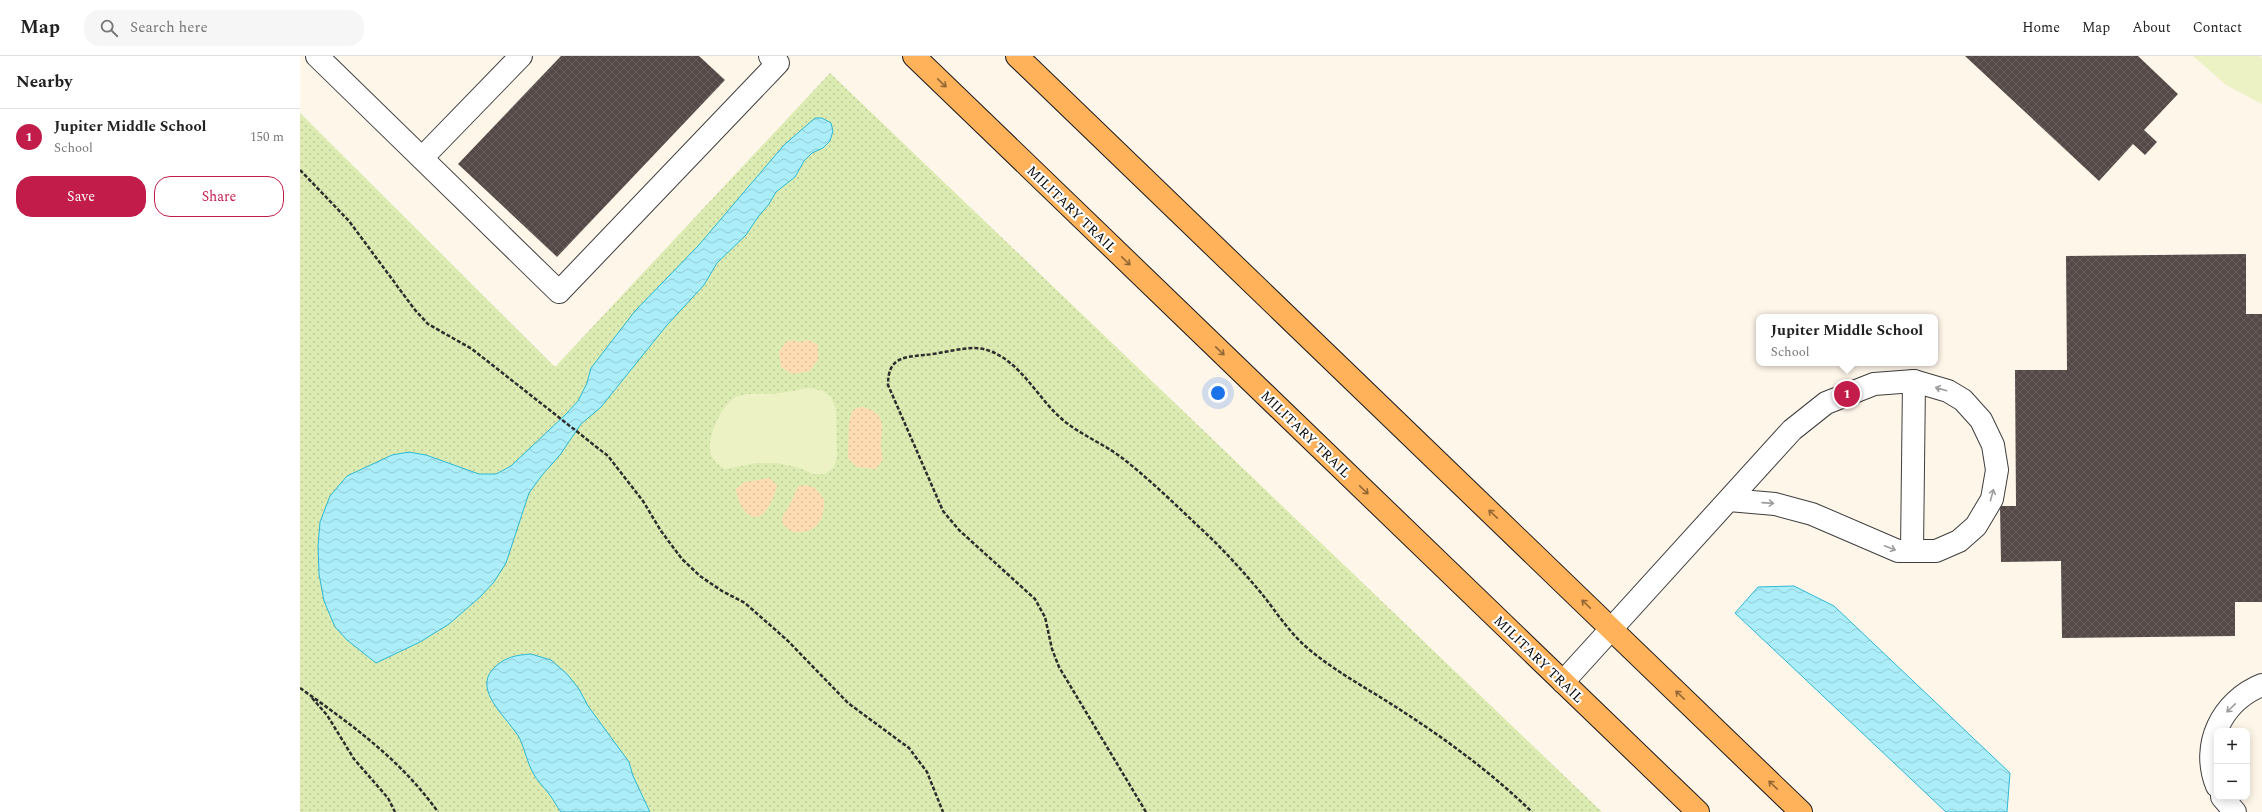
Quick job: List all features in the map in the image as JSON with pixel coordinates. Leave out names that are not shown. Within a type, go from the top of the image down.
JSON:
[{"type":"main road","name":"MILITARY TRAIL","points":[[914,56],[1698,812]]},
{"type":"main road","points":[[1017,56],[1801,812]]},
{"type":"lane","points":[[317,56],[559,292],[778,64],[770,56]]},
{"type":"lane","points":[[422,158],[521,56]]},
{"type":"lane","points":[[1563,682],[1792,430],[1826,403],[1874,384],[1914,381],[1948,391],[1963,400],[1981,420],[1993,445],[1997,470],[1992,499],[1976,526],[1959,541],[1936,551],[1898,552],[1812,514],[1775,504],[1729,500]]},
{"type":"lane","points":[[1912,552],[1914,381]]},
{"type":"lane","points":[[2214,778],[2212,773],[2211,749],[2221,718],[2249,690],[2262,685]]},
{"type":"lane","points":[[2225,800],[2235,812]]},
{"type":"path","points":[[300,170],[349,221],[414,310],[428,324],[472,349],[608,456],[625,475],[644,501],[661,531],[682,559],[700,576],[722,591],[745,603],[788,641],[843,698],[909,748],[927,772],[943,812]]},
{"type":"path","points":[[1146,812],[1059,667],[1052,649],[1045,617],[1035,599],[959,530],[943,511],[888,385],[888,372],[896,361],[914,356],[941,354],[968,349],[989,350],[1006,359],[1025,377],[1045,402],[1064,421],[1126,461],[1199,526],[1241,569],[1288,628],[1309,650],[1330,666],[1404,712],[1444,741],[1514,794],[1532,812]]},
{"type":"path","points":[[300,688],[369,739],[404,769],[438,812]]},
{"type":"path","points":[[307,693],[327,715],[346,748],[388,798],[395,812]]},
{"type":"green space","points":[[2193,56],[2258,56],[2262,58],[2262,104],[2226,85]]},
{"type":"green space","points":[[830,73],[1602,812],[300,812],[300,113],[555,367]]},
{"type":"green space","points":[[810,388],[823,391],[831,397],[836,409],[837,458],[833,468],[825,474],[813,474],[797,467],[777,463],[757,463],[725,469],[713,459],[710,447],[713,430],[721,413],[732,399],[743,395],[775,394]]},
{"type":"sand","points":[[792,340],[798,342],[809,340],[818,345],[818,359],[810,371],[792,374],[781,367],[779,352],[786,342]]},
{"type":"sand","points":[[863,407],[871,410],[880,417],[882,427],[882,461],[876,469],[857,467],[848,458],[849,423],[852,412],[856,408]]},
{"type":"sand","points":[[770,478],[777,486],[767,508],[763,514],[757,517],[748,514],[738,500],[736,489],[745,482]]},
{"type":"sand","points":[[806,485],[815,488],[824,499],[823,514],[818,524],[808,531],[793,532],[783,524],[782,520],[799,486]]},
{"type":"water","points":[[815,118],[822,118],[831,123],[833,131],[830,141],[823,148],[812,153],[804,161],[795,177],[776,192],[746,235],[717,263],[704,285],[667,325],[601,407],[581,424],[560,455],[529,493],[506,563],[494,582],[480,597],[449,624],[420,642],[376,663],[347,640],[335,627],[324,601],[319,574],[318,546],[320,522],[330,496],[347,476],[392,455],[409,452],[426,455],[479,474],[496,474],[511,466],[578,401],[587,383],[591,368],[635,311],[698,246],[784,145]]},
{"type":"water","points":[[1794,586],[1834,606],[2010,773],[2007,812],[1946,812],[1735,613],[1758,587]]},
{"type":"water","points":[[531,654],[551,660],[567,674],[579,689],[588,706],[629,762],[633,776],[650,812],[561,812],[559,810],[551,796],[535,776],[529,765],[520,739],[495,705],[487,687],[488,678],[493,669],[501,662],[515,656]]},
{"type":"building","points":[[561,56],[699,56],[725,80],[557,257],[458,164]]},
{"type":"building","points":[[1965,56],[2138,56],[2178,94],[2144,130],[2157,142],[2145,155],[2133,144],[2099,181]]},
{"type":"building","points":[[2246,254],[2246,314],[2262,314],[2262,602],[2235,602],[2235,636],[2062,638],[2061,561],[2001,562],[2000,506],[2016,506],[2015,370],[2067,370],[2066,256]]},
{"type":"place","name":"Jupiter Middle School","points":[[1847,394]]}]
